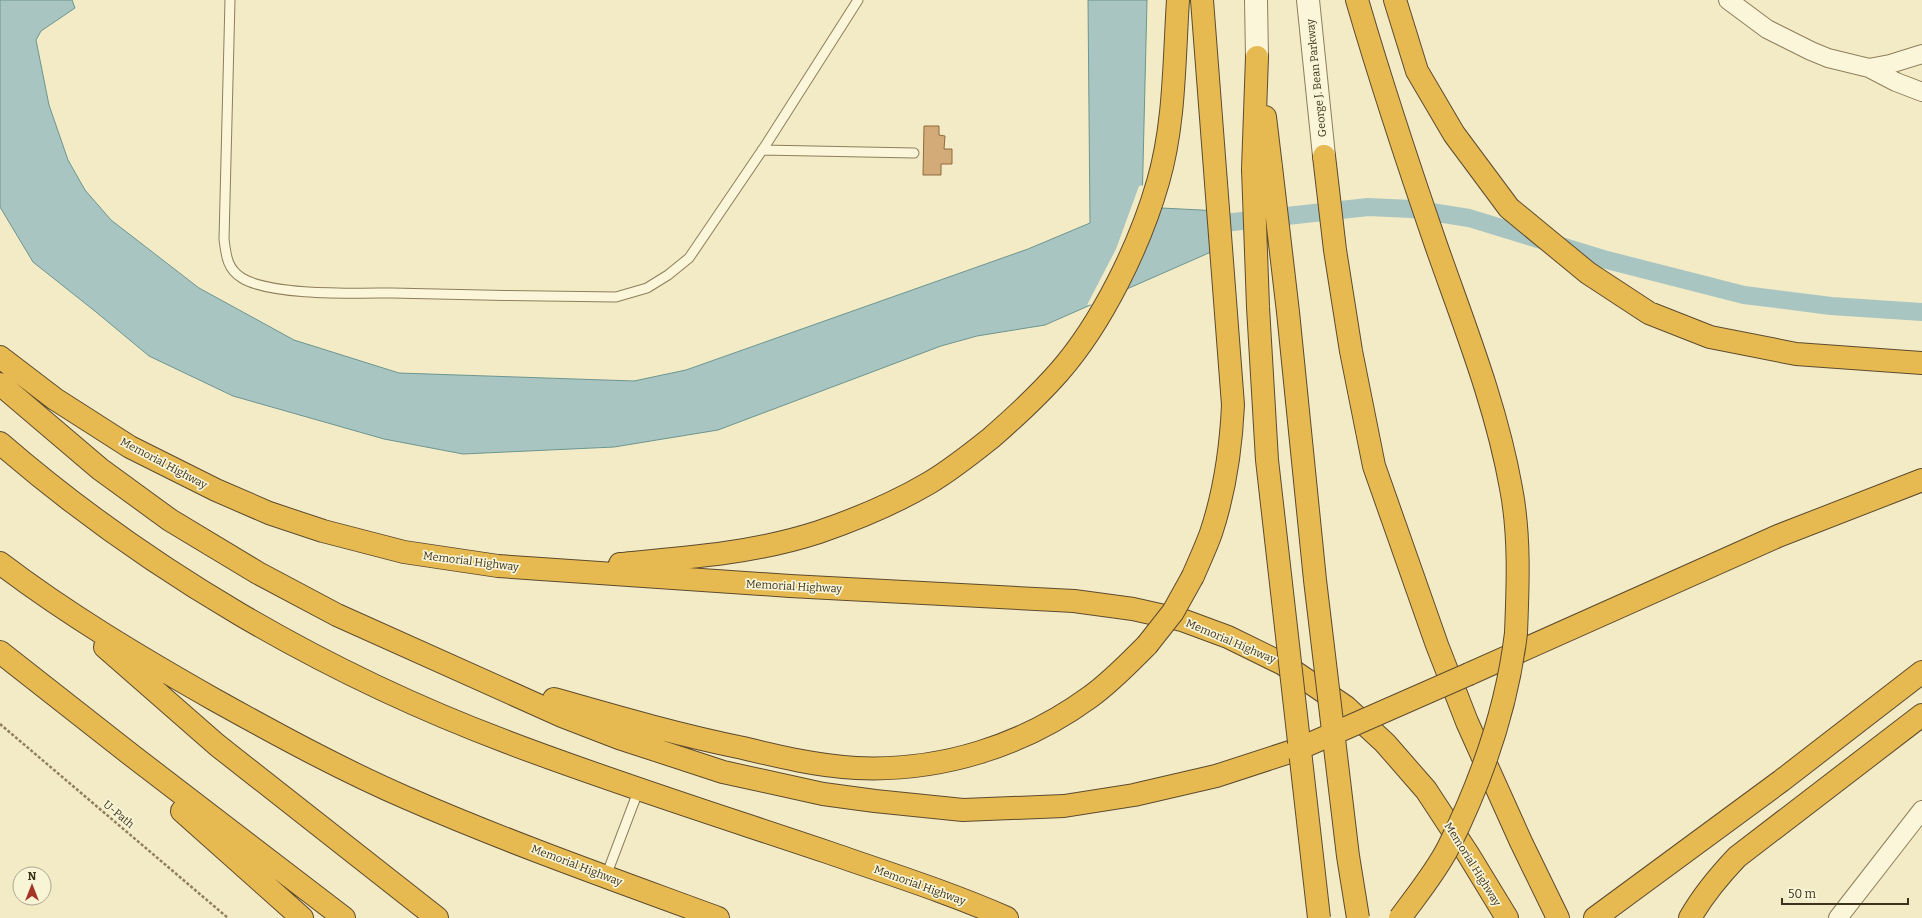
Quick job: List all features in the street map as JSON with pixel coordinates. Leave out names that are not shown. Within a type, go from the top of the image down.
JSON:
[{"type":"highway","points":[[541,569],[598,566],[696,557],[766,546],[819,532],[885,506],[930,482],[970,455],[1018,414],[1060,371],[1085,336],[1106,301],[1135,243],[1158,181],[1172,100],[1178,0]]},
{"type":"highway","points":[[453,668],[501,685],[710,741],[811,763],[855,768],[912,767],[963,758],[1006,744],[1042,727],[1091,696],[1121,671],[1147,645],[1174,612],[1193,576],[1211,534],[1219,505],[1231,441],[1233,405],[1224,271],[1212,156],[1202,0]]},
{"type":"highway","points":[[1357,0],[1392,118],[1500,434],[1512,489],[1517,542],[1518,588],[1512,668],[1494,740],[1481,775],[1447,849],[1400,918]]},
{"type":"highway","points":[[1396,0],[1417,71],[1454,134],[1509,208],[1588,274],[1649,313],[1710,337],[1796,354],[1922,363]]},
{"type":"highway","points":[[1257,57],[1262,168],[1258,307],[1267,460],[1319,918]]},
{"type":"highway","points":[[1324,156],[1335,250],[1351,351],[1374,466],[1437,645],[1467,722],[1521,842],[1558,918]]},
{"type":"highway","points":[[1262,168],[1288,312],[1315,580],[1346,841],[1358,918]]},
{"type":"highway","name":"Memorial Highway","points":[[0,357],[56,399],[130,447],[216,490],[269,512],[330,533],[404,552],[485,564],[541,569],[790,586],[1074,601],[1134,609],[1182,620],[1228,637],[1284,664],[1346,707],[1385,743],[1426,790],[1468,854],[1507,918]]},
{"type":"highway","points":[[0,384],[100,469],[170,520],[212,546],[337,615],[453,668],[562,716],[686,760],[772,784],[875,802],[963,810],[1064,806],[1134,795],[1216,776],[1296,750],[1778,536],[1922,480]]},
{"type":"highway","name":"Memorial Highway","points":[[0,443],[82,509],[217,600],[295,645],[382,689],[458,723],[509,743],[639,789],[924,885],[1007,918]]},
{"type":"highway","name":"Memorial Highway","points":[[0,563],[30,586],[160,669],[329,761],[422,804],[718,918]]},
{"type":"highway","points":[[30,586],[101,644],[217,745],[437,918]]},
{"type":"highway","points":[[0,652],[344,918]]},
{"type":"highway","points":[[1595,918],[1782,781],[1922,672]]},
{"type":"highway","points":[[1690,918],[1699,902],[1737,857],[1922,715]]},
{"type":"highway","points":[[130,754],[164,794],[302,918]]},
{"type":"street","points":[[1256,0],[1257,57]]},
{"type":"street","name":"George J. Bean Parkway","points":[[1308,0],[1324,156]]},
{"type":"street","points":[[1728,0],[1767,28],[1796,44],[1828,58],[1869,68],[1896,82],[1922,92]]},
{"type":"street","points":[[1869,68],[1890,64],[1922,54]]},
{"type":"street","points":[[1838,918],[1922,810]]},
{"type":"lane","points":[[230,0],[224,208],[225,246],[230,266],[242,278],[268,287],[318,292],[616,297],[647,288],[668,275],[689,258],[762,150],[858,0]]},
{"type":"lane","points":[[762,150],[914,153]]},
{"type":"lane","points":[[606,876],[639,789]]},
{"type":"path","name":"U-Path","points":[[0,724],[228,918]]},
{"type":"water","points":[[0,0],[72,0],[75,8],[41,31],[36,40],[49,105],[68,160],[85,190],[111,220],[199,288],[294,340],[399,373],[634,381],[686,370],[1028,249],[1090,223],[1088,0],[1147,0],[1142,207],[1220,211],[1211,252],[1045,325],[977,336],[941,346],[718,430],[614,447],[463,454],[384,439],[233,396],[149,356],[33,262],[0,207]]},
{"type":"pier","points":[[1145,185],[1144,206],[1161,206],[1143,257],[1126,291],[1098,304],[1087,305],[1116,249],[1139,186]]},
{"type":"building","points":[[924,126],[939,126],[939,135],[945,136],[944,149],[952,149],[952,164],[941,164],[941,175],[923,175]]},
{"type":"waterway","points":[[1206,225],[1368,207],[1412,209],[1469,218],[1607,260],[1744,295],[1831,306],[1922,312]]}]
